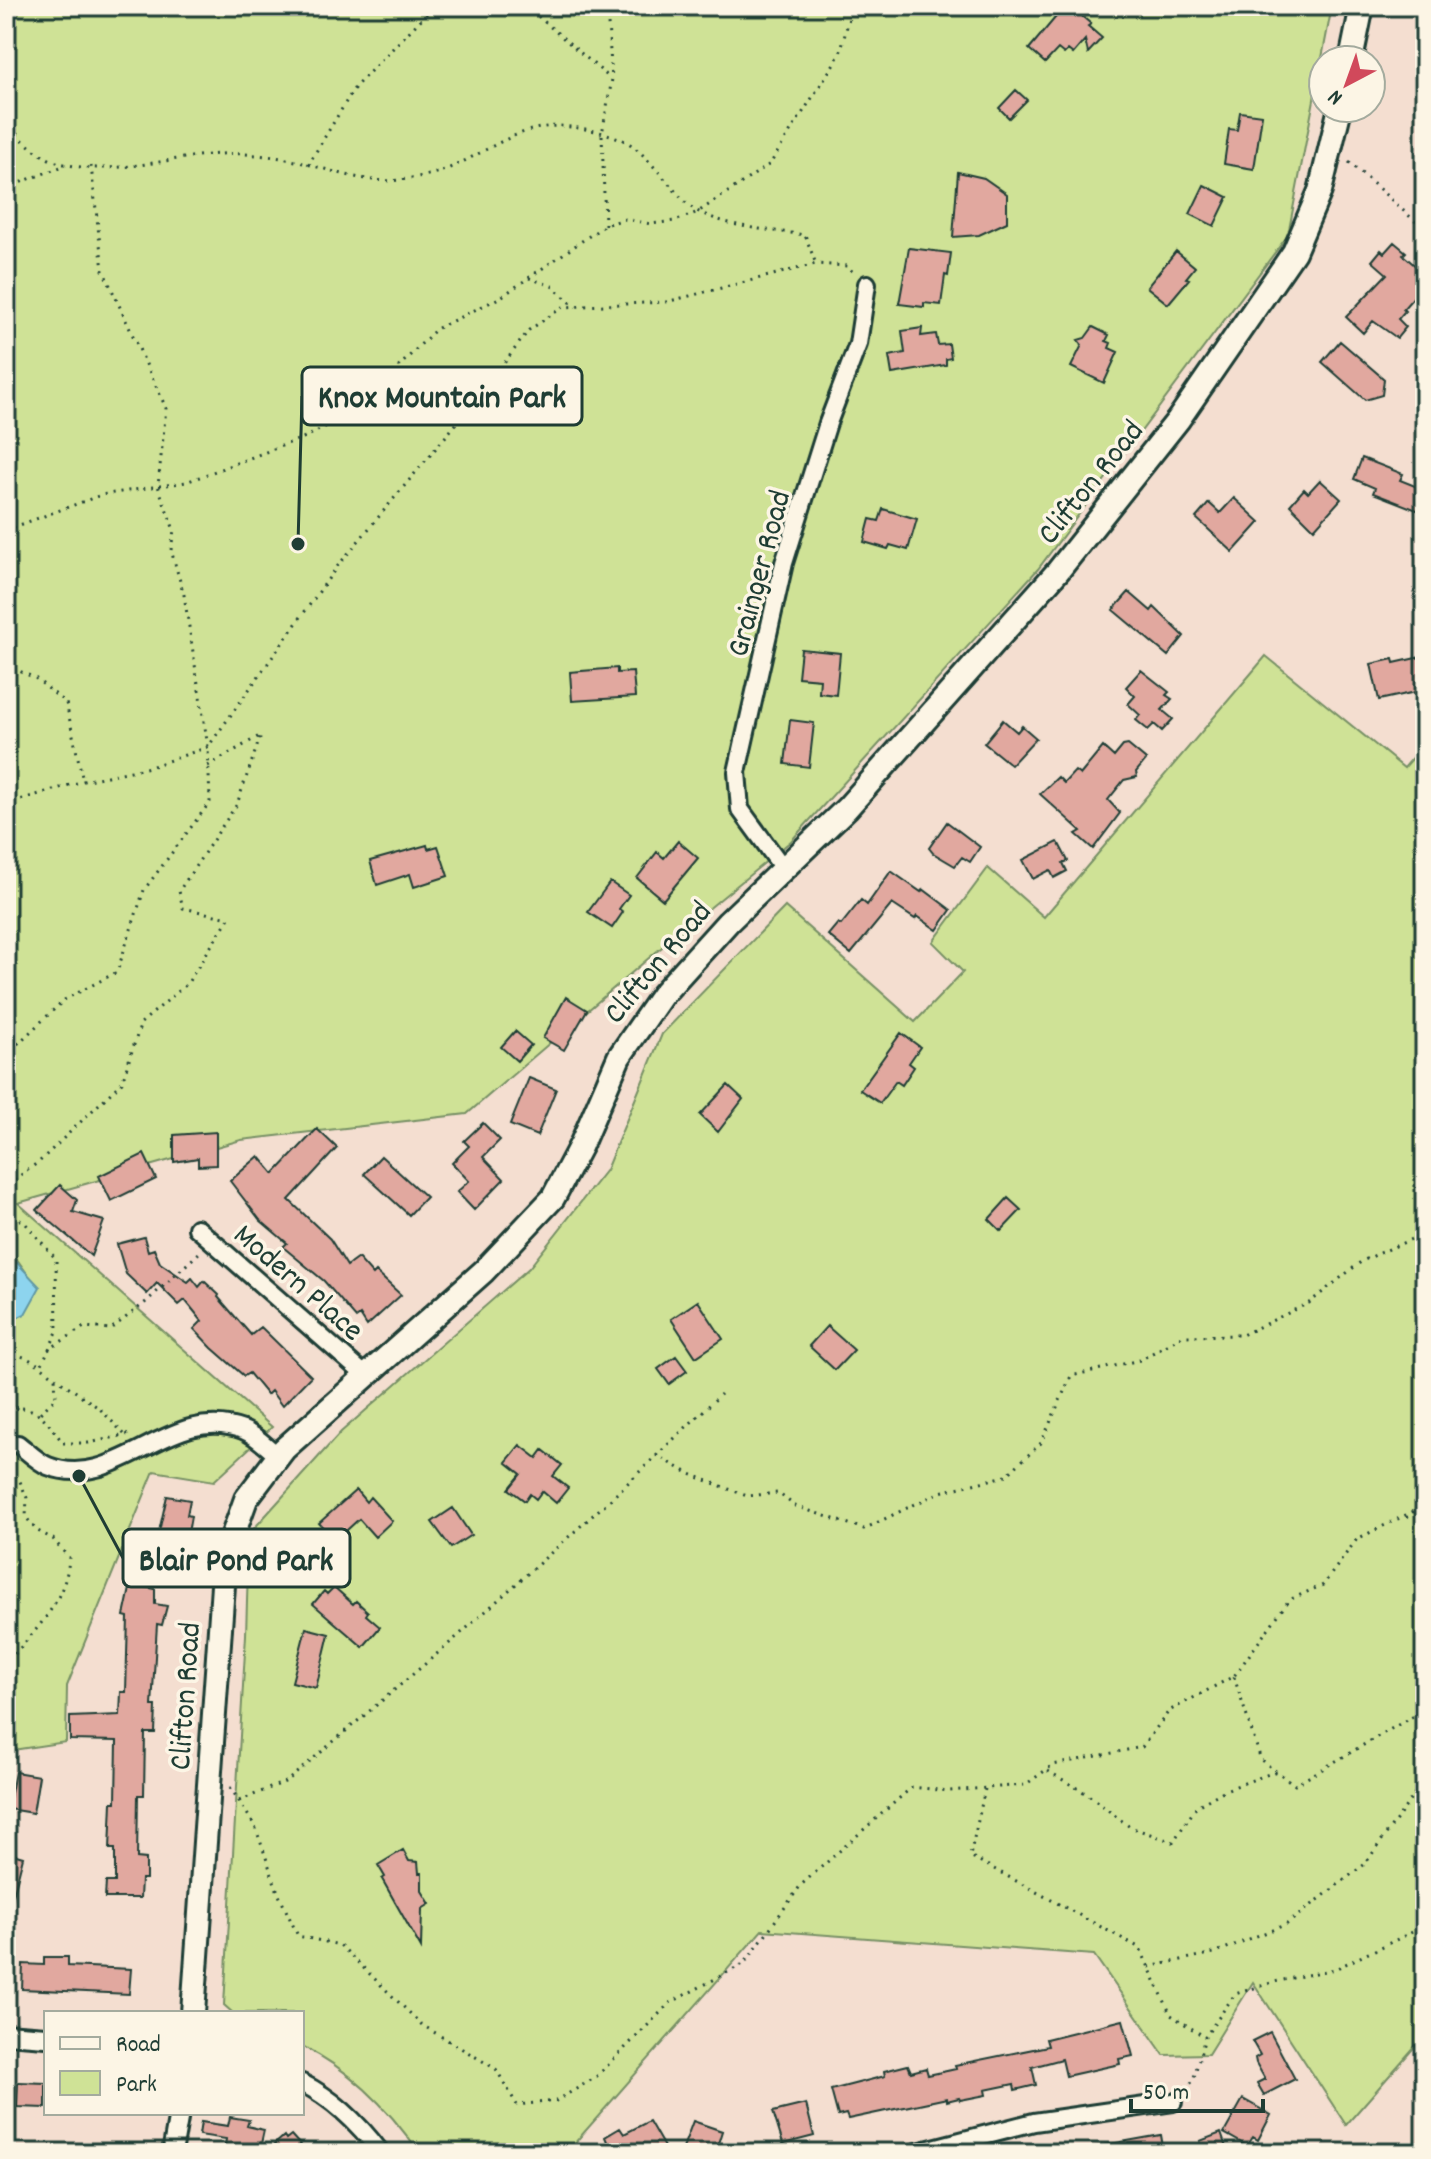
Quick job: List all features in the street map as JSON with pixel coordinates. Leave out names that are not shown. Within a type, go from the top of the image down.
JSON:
[{"type":"main road","points":[[1354,44],[1362,6]]},
{"type":"main road","name":"Clifton Road","points":[[193,2011],[225,1557],[246,1499],[278,1456],[484,1271],[553,1198],[581,1145],[619,1057],[662,995],[728,922],[847,808],[1058,571],[1178,420],[1294,252],[1320,191],[1336,124]]},
{"type":"street","name":"Grainger Road","points":[[783,868],[740,809],[737,772],[784,563],[828,423],[858,344],[867,284]]},
{"type":"street","name":"Modern Place","points":[[197,1228],[366,1376]]},
{"type":"street","points":[[18,1444],[47,1466],[76,1472],[118,1462],[179,1430],[211,1423],[245,1430],[278,1456]]},
{"type":"street","points":[[6,2034],[44,2037]]},
{"type":"street","points":[[304,2084],[361,2127],[381,2153]]},
{"type":"street","points":[[914,2153],[1034,2122],[1173,2102]]},
{"type":"street","points":[[172,2153],[179,2115]]},
{"type":"path","points":[[308,165],[355,87],[434,6]]},
{"type":"path","points":[[526,6],[612,79]]},
{"type":"path","points":[[605,225],[602,134],[612,79],[608,24],[612,6]]},
{"type":"path","points":[[6,530],[101,495],[200,477],[308,436],[344,417],[370,396],[436,329],[501,297],[605,225],[625,219],[651,224],[675,221],[698,212],[770,164],[840,54],[852,6]]},
{"type":"path","points":[[6,122],[16,135],[51,160],[66,165],[122,168],[166,160],[241,154],[282,158],[383,181],[404,180],[442,171],[499,141],[533,129],[561,126],[624,141],[650,162],[684,201],[698,212],[734,225],[805,235],[816,264]]},
{"type":"path","points":[[1331,147],[1425,230]]},
{"type":"path","points":[[6,188],[66,165]]},
{"type":"path","points":[[6,1055],[64,1000],[117,972],[144,890],[210,802],[208,747],[184,595],[171,550],[174,530],[158,486],[166,408],[103,270],[91,166]]},
{"type":"path","points":[[6,804],[83,781],[150,767],[208,747],[336,568],[481,394],[529,330],[563,307],[666,302],[816,264],[847,266],[867,284]]},
{"type":"path","points":[[529,278],[552,286],[576,307]]},
{"type":"path","points":[[6,665],[35,678],[66,703],[83,781]]},
{"type":"path","points":[[6,1193],[10,1183],[40,1161],[122,1082],[141,1023],[187,984],[229,918],[183,908],[179,891],[237,804],[261,735],[208,766]]},
{"type":"path","points":[[6,1211],[26,1224],[56,1259],[57,1332],[41,1366]]},
{"type":"path","points":[[656,1455],[690,1474],[747,1496],[778,1493],[795,1506],[864,1529],[940,1492],[1006,1476],[1041,1443],[1071,1376],[1140,1360],[1182,1336],[1242,1335],[1309,1303],[1362,1261],[1425,1233]]},
{"type":"path","points":[[48,1350],[84,1327],[111,1329],[146,1302],[212,1241]]},
{"type":"path","points":[[6,1355],[15,1353],[41,1366],[100,1409],[125,1435]]},
{"type":"path","points":[[40,1413],[56,1398],[55,1377]]},
{"type":"path","points":[[239,1801],[287,1781],[458,1636],[721,1394]]},
{"type":"path","points":[[6,1409],[20,1406],[40,1413],[63,1443],[89,1443],[146,1431],[164,1437]]},
{"type":"path","points":[[6,1477],[19,1479],[27,1498],[26,1517],[36,1530],[53,1539],[69,1558],[68,1579],[57,1604],[6,1664]]},
{"type":"path","points":[[1407,1518],[1425,1503]]},
{"type":"path","points":[[211,1757],[255,1826],[279,1895],[298,1936],[340,1945],[422,2025],[496,2069],[517,2105],[556,2101],[596,2077],[670,2003],[745,1963],[801,1885],[912,1787],[949,1791],[1025,1785],[1053,1765],[1142,1747],[1169,1711],[1234,1676],[1289,1600],[1323,1585],[1357,1539],[1416,1510]]},
{"type":"path","points":[[1234,1676],[1261,1760],[1295,1785],[1425,1709]]},
{"type":"path","points":[[1047,1770],[1087,1794],[1130,1827],[1173,1842],[1197,1806],[1225,1790],[1277,1771]]},
{"type":"path","points":[[1149,1967],[1214,1953],[1287,1924],[1365,1864],[1418,1789],[1425,1774]]},
{"type":"path","points":[[985,1788],[970,1856],[1140,1948],[1171,2015],[1205,2037]]},
{"type":"path","points":[[1173,2102],[1193,2081],[1205,2037],[1235,1994],[1335,1969],[1425,1926]]},
{"type":"green space","points":[[6,6],[1332,6],[1325,44],[1307,44],[1309,124],[1288,235],[1038,569],[791,841],[467,1114],[241,1140],[18,1203],[272,1427],[214,1481],[154,1471],[67,1686],[66,1742],[6,1751],[6,1304],[31,1279],[6,1244]]},
{"type":"green space","points":[[1266,656],[1404,768],[1425,744],[1425,2035],[1346,2125],[1253,1982],[1208,2054],[1164,2055],[1094,1955],[762,1930],[566,2153],[419,2153],[395,2120],[367,2091],[337,2066],[304,2047],[304,2011],[231,2011],[224,2005],[249,1534],[341,1432],[529,1268],[606,1170],[662,1034],[785,907],[915,1022],[963,972],[933,942],[988,868],[1044,917]]},
{"type":"water","points":[[6,1251],[40,1287],[25,1314],[6,1323]]},
{"type":"building","points":[[1065,6],[1070,6],[1091,24],[1088,26],[1102,38],[1088,53],[1085,40],[1073,54],[1068,50],[1064,54],[1058,49],[1045,63],[1029,49]]},
{"type":"building","points":[[1016,90],[1027,100],[1009,118],[999,108]]},
{"type":"building","points":[[1240,112],[1262,115],[1254,169],[1224,164],[1229,129],[1237,130]]},
{"type":"building","points":[[958,172],[984,178],[1007,194],[1007,222],[979,235],[953,237]]},
{"type":"building","points":[[1204,185],[1228,197],[1214,226],[1190,214]]},
{"type":"building","points":[[1394,242],[1406,252],[1403,255],[1425,274],[1425,284],[1403,309],[1405,311],[1398,319],[1406,327],[1397,338],[1373,321],[1363,333],[1346,317],[1387,274],[1372,261],[1381,250],[1384,253]]},
{"type":"building","points":[[909,248],[951,253],[941,305],[924,303],[924,307],[899,304]]},
{"type":"building","points":[[1176,251],[1195,267],[1168,304],[1147,287]]},
{"type":"building","points":[[1093,327],[1109,335],[1106,341],[1111,343],[1109,348],[1118,352],[1104,383],[1071,367],[1082,345],[1078,340],[1085,338]]},
{"type":"building","points":[[922,328],[921,336],[936,334],[938,345],[949,344],[951,358],[946,359],[946,365],[892,374],[889,356],[905,353],[902,331]]},
{"type":"building","points":[[1340,341],[1384,379],[1382,395],[1365,400],[1322,362]]},
{"type":"building","points":[[1362,458],[1403,474],[1400,480],[1425,490],[1422,512],[1373,493],[1375,488],[1354,479]]},
{"type":"building","points":[[1320,480],[1341,499],[1314,529],[1290,505],[1304,489],[1308,493]]},
{"type":"building","points":[[1234,498],[1260,522],[1233,552],[1196,518],[1209,503],[1220,513]]},
{"type":"building","points":[[883,509],[917,519],[908,550],[890,545],[888,549],[864,542],[870,519],[879,521]]},
{"type":"building","points":[[1129,592],[1151,611],[1154,607],[1184,636],[1168,656],[1113,610]]},
{"type":"building","points":[[801,649],[840,653],[836,695],[819,693],[820,679],[798,677]]},
{"type":"building","points":[[1425,656],[1425,690],[1379,700],[1371,664]]},
{"type":"building","points":[[617,668],[617,673],[633,672],[635,697],[572,701],[570,672]]},
{"type":"building","points":[[1141,670],[1169,692],[1166,695],[1172,699],[1162,710],[1173,719],[1162,731],[1154,724],[1148,730],[1136,720],[1140,715],[1128,704],[1135,696],[1126,687]]},
{"type":"building","points":[[790,720],[814,723],[809,767],[785,764]]},
{"type":"building","points":[[1003,720],[1017,732],[1022,726],[1036,738],[1011,765],[984,743]]},
{"type":"building","points":[[1128,745],[1146,760],[1136,772],[1137,777],[1124,780],[1108,800],[1120,813],[1093,849],[1076,834],[1081,831],[1040,794],[1058,777],[1064,783],[1075,771],[1080,775],[1103,747],[1114,757],[1123,746]]},
{"type":"building","points":[[947,822],[980,847],[970,862],[962,857],[955,866],[929,848]]},
{"type":"building","points":[[678,841],[698,858],[663,900],[637,878],[657,852],[664,858]]},
{"type":"building","points":[[1058,842],[1068,861],[1063,863],[1067,871],[1054,878],[1050,870],[1033,879],[1023,860]]},
{"type":"building","points":[[427,845],[428,849],[438,846],[448,876],[414,887],[410,874],[377,885],[370,861]]},
{"type":"building","points":[[891,871],[951,910],[937,930],[892,904],[851,954],[828,935],[838,923],[841,925],[861,900],[867,905]]},
{"type":"building","points":[[610,882],[629,895],[619,909],[623,912],[612,928],[588,912]]},
{"type":"building","points":[[566,997],[587,1010],[564,1050],[543,1038]]},
{"type":"building","points":[[515,1031],[531,1045],[517,1061],[501,1047]]},
{"type":"building","points":[[901,1033],[920,1047],[909,1063],[914,1067],[902,1085],[896,1081],[880,1103],[860,1090]]},
{"type":"building","points":[[529,1078],[556,1089],[537,1136],[510,1125]]},
{"type":"building","points":[[728,1085],[743,1099],[718,1132],[700,1115]]},
{"type":"building","points":[[483,1123],[500,1140],[483,1157],[504,1179],[474,1210],[457,1192],[469,1181],[452,1163],[469,1146],[464,1141]]},
{"type":"building","points":[[317,1129],[337,1148],[289,1200],[330,1239],[347,1266],[358,1258],[373,1275],[376,1272],[401,1295],[367,1326],[360,1315],[356,1318],[324,1281],[283,1247],[287,1243],[260,1220],[230,1181],[259,1156],[274,1174]]},
{"type":"building","points":[[216,1132],[216,1165],[198,1166],[198,1158],[174,1162],[174,1135]]},
{"type":"building","points":[[144,1154],[156,1179],[111,1201],[99,1176]]},
{"type":"building","points":[[381,1156],[426,1197],[409,1215],[364,1174]]},
{"type":"building","points":[[60,1185],[77,1200],[73,1212],[104,1221],[91,1256],[37,1210]]},
{"type":"building","points":[[1008,1198],[1021,1210],[1001,1231],[989,1219]]},
{"type":"building","points":[[144,1237],[148,1251],[154,1249],[160,1263],[188,1282],[192,1278],[199,1287],[204,1281],[251,1335],[261,1327],[311,1376],[282,1406],[271,1391],[267,1395],[249,1373],[244,1376],[194,1329],[202,1321],[185,1300],[179,1305],[157,1283],[147,1294],[126,1274],[117,1244]]},
{"type":"building","points":[[698,1301],[723,1339],[696,1357],[671,1319]]},
{"type":"building","points":[[827,1326],[854,1350],[835,1370],[809,1346]]},
{"type":"building","points":[[676,1356],[687,1371],[669,1384],[658,1369]]},
{"type":"building","points":[[520,1445],[537,1458],[543,1450],[562,1465],[553,1476],[568,1488],[556,1503],[542,1491],[536,1499],[530,1494],[525,1501],[509,1489],[521,1474],[506,1462]]},
{"type":"building","points":[[356,1490],[366,1502],[370,1497],[392,1521],[375,1537],[359,1519],[335,1541],[319,1523]]},
{"type":"building","points":[[167,1496],[190,1500],[187,1515],[191,1516],[184,1556],[161,1552],[164,1537],[158,1536]]},
{"type":"building","points":[[453,1508],[471,1535],[451,1548],[432,1522]]},
{"type":"building","points":[[131,1584],[155,1589],[155,1604],[167,1606],[162,1625],[157,1624],[152,1706],[156,1706],[155,1733],[145,1733],[144,1795],[138,1795],[137,1858],[146,1859],[146,1879],[141,1879],[140,1898],[105,1898],[106,1882],[115,1882],[115,1849],[110,1849],[112,1802],[116,1802],[117,1741],[70,1740],[70,1717],[120,1715],[121,1692],[126,1692],[128,1617],[124,1616]]},
{"type":"building","points":[[334,1587],[353,1604],[356,1601],[380,1627],[363,1647],[313,1604],[324,1591],[327,1594]]},
{"type":"building","points":[[306,1628],[329,1634],[316,1688],[292,1682]]},
{"type":"building","points":[[15,1772],[39,1776],[33,1813],[8,1809]]},
{"type":"building","points":[[403,1850],[409,1861],[418,1862],[419,1873],[422,1873],[422,1891],[430,1904],[422,1909],[421,1948],[382,1879],[385,1877],[378,1865]]},
{"type":"building","points":[[6,1852],[23,1857],[11,1904],[6,1904]]},
{"type":"building","points":[[44,1957],[68,1957],[68,1966],[131,1969],[129,1994],[22,1989],[23,1964],[44,1965]]},
{"type":"building","points":[[1123,2020],[1133,2056],[1119,2059],[1120,2064],[1066,2076],[1062,2059],[1032,2067],[1036,2085],[1015,2090],[1014,2084],[985,2090],[986,2095],[947,2101],[947,2098],[848,2119],[846,2114],[838,2116],[831,2090],[885,2076],[884,2071],[908,2065],[911,2072],[926,2068],[928,2075],[956,2069],[955,2065],[1048,2046],[1046,2039]]},
{"type":"building","points":[[1270,2032],[1295,2079],[1264,2095],[1257,2083],[1265,2079],[1256,2063],[1255,2058],[1260,2055],[1252,2041]]},
{"type":"building","points":[[18,2082],[44,2083],[44,2108],[17,2107]]},
{"type":"building","points":[[1243,2099],[1271,2115],[1258,2140],[1253,2137],[1247,2146],[1224,2133]]},
{"type":"building","points":[[806,2104],[814,2136],[783,2144],[773,2112]]},
{"type":"building","points":[[230,2117],[249,2120],[247,2126],[264,2130],[259,2153],[224,2153],[226,2139],[199,2135],[201,2122],[228,2126]]},
{"type":"building","points":[[649,2121],[664,2147],[653,2153],[612,2153],[605,2137],[620,2128],[624,2134]]},
{"type":"building","points":[[693,2121],[722,2131],[715,2153],[681,2153]]},
{"type":"building","points":[[1221,2133],[1228,2153],[1204,2153],[1200,2141]]},
{"type":"building","points":[[291,2135],[300,2145],[295,2150],[298,2153],[265,2153],[284,2136],[286,2139]]},
{"type":"building","points":[[1161,2135],[1164,2153],[1093,2153],[1093,2147]]},
{"type":"place","name":"Knox Mountain Park","points":[[298,544]]},
{"type":"place","name":"Blair Pond Park","points":[[79,1476]]}]
